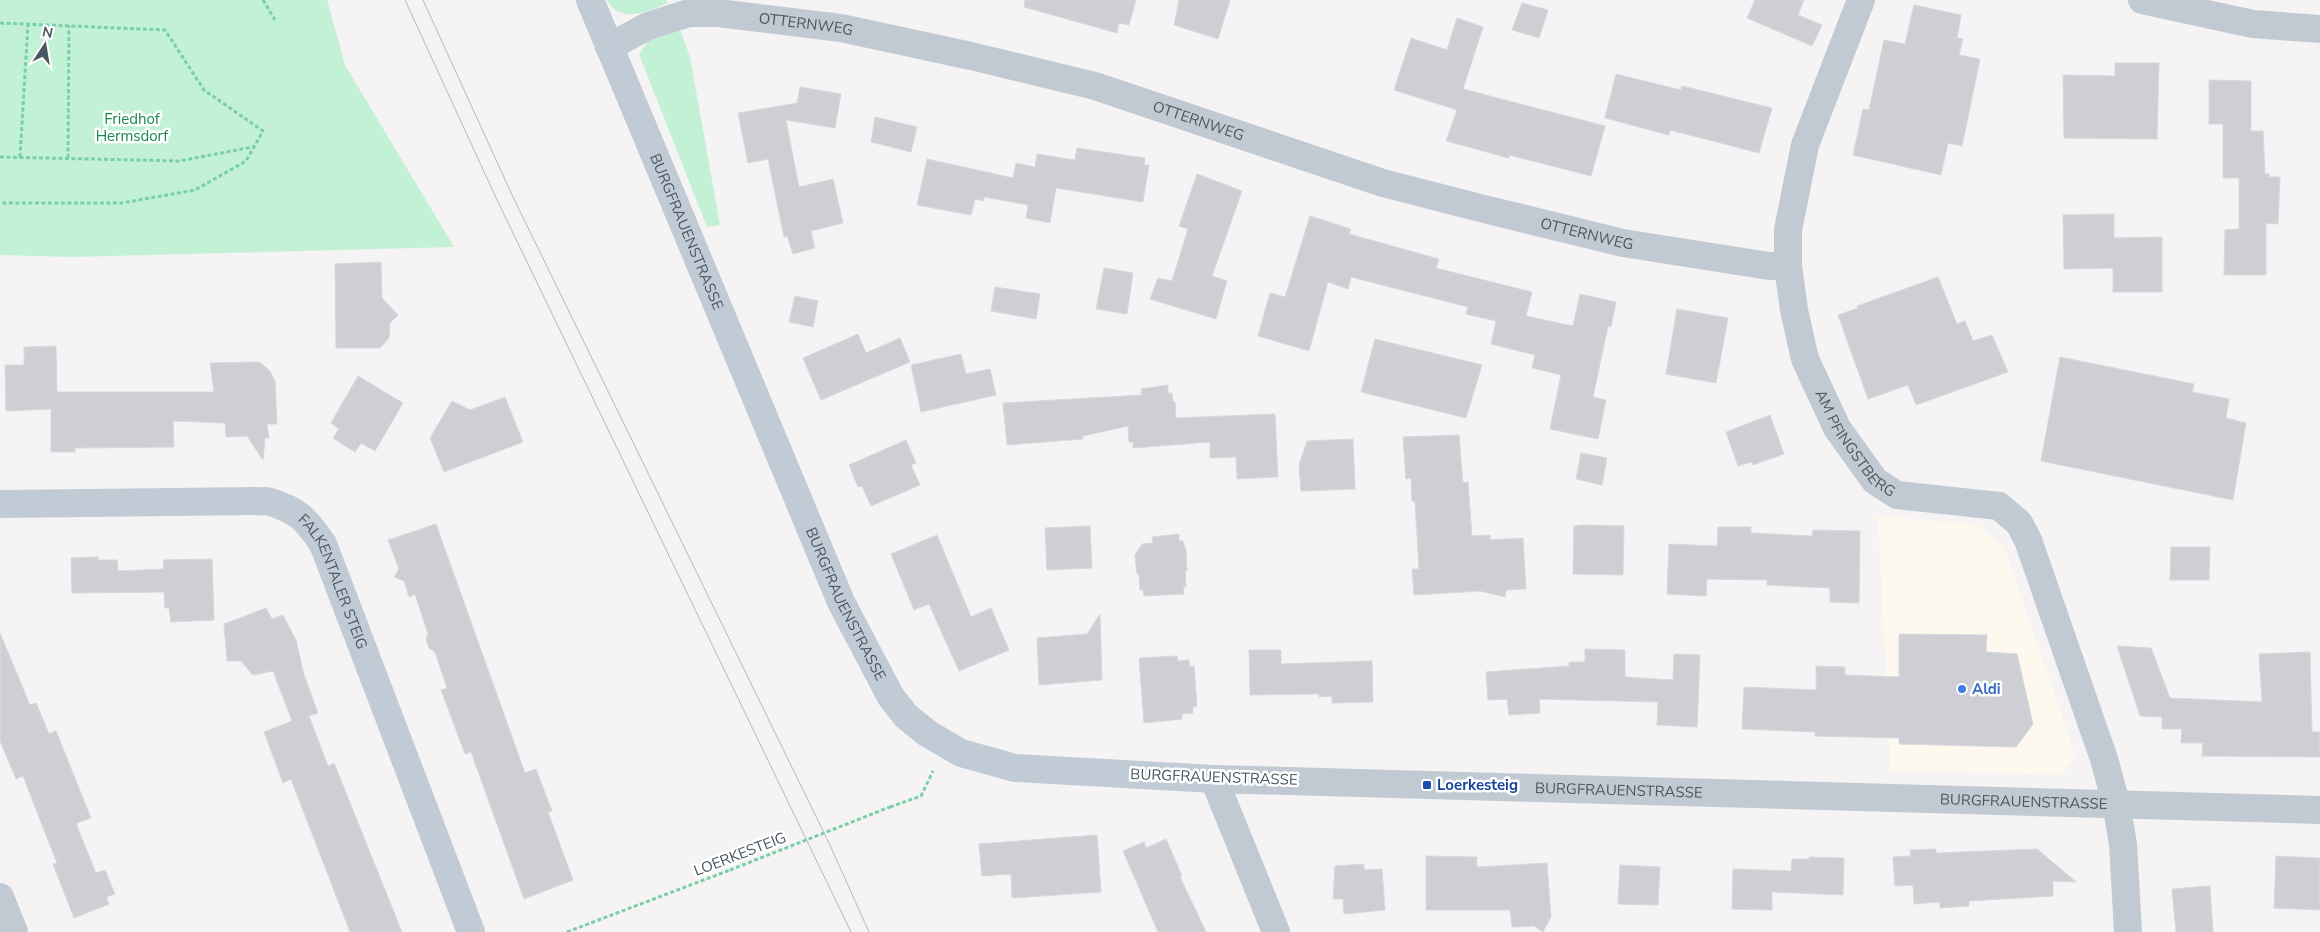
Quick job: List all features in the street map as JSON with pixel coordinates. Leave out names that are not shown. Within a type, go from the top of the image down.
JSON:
[{"type":"street","name":"BURGFRAUENSTRASSE","points":[[590,0],[841,602],[891,697],[906,716],[927,733],[961,753],[1015,768],[1214,779],[2320,810]]},
{"type":"street","name":"AM PFINGSTBERG","points":[[1861,0],[1805,145],[1788,230],[1788,266],[1794,310],[1806,359],[1837,428],[1875,481],[1897,495],[1999,506],[2019,523],[2028,540],[2059,625],[2104,759],[2116,803],[2123,844],[2128,932]]},
{"type":"street","points":[[2142,0],[2253,24],[2320,29]]},
{"type":"street","name":"OTTERNWEG","points":[[609,47],[648,26],[689,13],[718,13],[841,28],[1095,86],[1383,182],[1480,208],[1623,243],[1769,266],[1788,266]]},
{"type":"street","name":"FALKENTALER STEIG","points":[[0,504],[267,501],[289,507],[308,522],[324,544],[471,932]]},
{"type":"street","points":[[1214,779],[1276,932]]},
{"type":"street","points":[[0,897],[14,932]]},
{"type":"path","points":[[263,0],[275,20]]},
{"type":"path","points":[[0,23],[165,30],[204,90],[262,131],[246,161],[196,190],[122,203],[0,203]]},
{"type":"path","points":[[20,157],[28,24]]},
{"type":"path","points":[[68,158],[69,26]]},
{"type":"path","points":[[0,157],[179,160],[254,147]]},
{"type":"path","name":"LOERKESTEIG","points":[[566,932],[921,796]]},
{"type":"shaded area","points":[[1878,516],[1975,524],[2004,547],[2075,755],[2061,775],[1891,770]]},
{"type":"green space","name":"Friedhof Hermsdorf","points":[[0,0],[327,0],[345,65],[454,247],[71,257],[0,255]]},
{"type":"green space","points":[[607,0],[666,0],[668,3],[644,12],[627,14],[613,8]]},
{"type":"green space","points":[[679,27],[690,57],[720,225],[707,227],[639,54],[649,40]]},
{"type":"building","points":[[1025,0],[1136,0],[1129,25],[1119,23],[1117,33],[1024,7]]},
{"type":"building","points":[[1179,0],[1230,0],[1218,39],[1174,25]]},
{"type":"building","points":[[1755,0],[1804,0],[1798,15],[1822,25],[1812,46],[1747,18]]},
{"type":"building","points":[[1522,3],[1548,10],[1539,38],[1512,30]]},
{"type":"building","points":[[1914,5],[1961,15],[1957,38],[1963,39],[1959,55],[1980,59],[1962,146],[1948,143],[1941,175],[1853,155],[1863,109],[1869,110],[1884,40],[1905,44]]},
{"type":"building","points":[[1457,18],[1483,27],[1463,89],[1605,126],[1591,176],[1509,155],[1509,158],[1446,141],[1457,110],[1394,90],[1411,38],[1447,50]]},
{"type":"building","points":[[2115,63],[2159,63],[2157,139],[2064,138],[2063,75],[2115,76]]},
{"type":"building","points":[[1616,74],[1681,90],[1682,86],[1772,108],[1759,153],[1670,130],[1669,135],[1605,118]]},
{"type":"building","points":[[2209,80],[2251,81],[2251,131],[2263,131],[2265,174],[2269,174],[2269,177],[2280,177],[2278,224],[2266,223],[2266,275],[2224,275],[2225,230],[2239,229],[2239,178],[2223,178],[2223,124],[2209,124]]},
{"type":"building","points":[[800,87],[841,94],[835,128],[786,120],[799,187],[833,179],[843,223],[811,231],[815,248],[793,254],[787,236],[784,237],[768,159],[748,163],[738,113],[797,103]]},
{"type":"building","points":[[875,117],[917,127],[911,152],[871,142]]},
{"type":"building","points":[[1077,148],[1145,158],[1144,165],[1149,165],[1143,202],[1056,188],[1050,223],[1026,218],[1028,205],[984,197],[984,201],[975,199],[971,215],[917,205],[927,159],[1013,178],[1016,163],[1035,167],[1037,154],[1075,160]]},
{"type":"building","points":[[1197,174],[1242,191],[1212,276],[1227,281],[1216,319],[1150,299],[1158,278],[1172,281],[1188,229],[1179,226]]},
{"type":"building","points":[[2114,214],[2114,238],[2162,237],[2162,292],[2113,292],[2113,268],[2064,269],[2063,215]]},
{"type":"building","points":[[1310,216],[1351,229],[1349,234],[1439,259],[1436,268],[1532,292],[1526,316],[1573,326],[1580,294],[1616,302],[1611,327],[1608,326],[1593,397],[1606,400],[1598,439],[1550,429],[1561,375],[1532,368],[1535,355],[1491,344],[1496,321],[1466,314],[1468,307],[1351,277],[1348,289],[1328,282],[1309,351],[1258,336],[1270,293],[1285,297]]},
{"type":"building","points":[[381,262],[382,298],[398,315],[390,323],[389,338],[380,348],[336,348],[335,264]]},
{"type":"building","points":[[1104,268],[1133,273],[1127,314],[1096,309]]},
{"type":"building","points":[[1938,277],[1957,324],[1965,321],[1973,341],[1992,335],[2008,372],[1916,405],[1908,385],[1868,399],[1838,315],[1858,308],[1857,306]]},
{"type":"building","points":[[995,287],[1040,294],[1036,319],[991,311]]},
{"type":"building","points":[[795,296],[818,301],[813,327],[789,322]]},
{"type":"building","points":[[1677,309],[1728,318],[1716,383],[1666,374]]},
{"type":"building","points":[[858,334],[866,353],[900,338],[910,362],[821,400],[803,358]]},
{"type":"building","points":[[1375,339],[1482,365],[1466,418],[1361,392]]},
{"type":"building","points":[[56,346],[57,392],[214,392],[210,363],[257,362],[262,364],[270,371],[275,381],[277,424],[267,424],[269,438],[265,438],[263,460],[247,436],[226,437],[225,423],[173,421],[174,447],[75,448],[75,452],[51,452],[51,409],[6,411],[5,365],[24,365],[24,347]]},
{"type":"building","points":[[961,354],[966,374],[990,369],[996,395],[921,412],[911,365]]},
{"type":"building","points":[[2060,357],[2194,384],[2192,392],[2229,399],[2226,418],[2246,423],[2233,500],[2041,461]]},
{"type":"building","points":[[358,376],[403,403],[375,451],[361,443],[355,452],[333,438],[339,429],[331,423]]},
{"type":"building","points":[[1168,385],[1168,393],[1172,393],[1173,401],[1175,402],[1176,418],[1275,414],[1278,477],[1237,479],[1236,457],[1210,458],[1210,442],[1133,448],[1133,442],[1129,442],[1128,426],[1083,436],[1083,439],[1007,445],[1003,403],[1142,395],[1141,389]]},
{"type":"building","points":[[505,397],[523,442],[444,472],[430,438],[452,401],[470,410]]},
{"type":"building","points":[[1770,415],[1784,454],[1753,465],[1752,462],[1738,466],[1726,432]]},
{"type":"building","points":[[1459,435],[1463,483],[1468,482],[1472,536],[1490,535],[1490,540],[1523,538],[1526,589],[1506,590],[1505,597],[1480,591],[1414,595],[1412,569],[1419,569],[1415,502],[1412,501],[1411,478],[1406,479],[1403,437]]},
{"type":"building","points":[[1353,439],[1355,489],[1301,491],[1299,465],[1307,441]]},
{"type":"building","points":[[906,440],[916,463],[911,465],[920,485],[871,506],[862,486],[858,487],[849,465]]},
{"type":"building","points":[[1581,453],[1607,458],[1602,485],[1576,479]]},
{"type":"building","points":[[436,524],[525,773],[536,769],[552,811],[548,812],[573,880],[524,899],[471,752],[465,754],[441,690],[447,688],[435,652],[429,648],[426,639],[428,634],[415,594],[409,597],[404,581],[394,577],[399,569],[388,540]]},
{"type":"building","points":[[1090,526],[1092,568],[1047,570],[1045,528]]},
{"type":"building","points":[[1574,526],[1624,526],[1623,575],[1573,574]]},
{"type":"building","points":[[1718,527],[1751,527],[1751,533],[1812,536],[1813,530],[1860,531],[1859,603],[1830,602],[1830,588],[1767,585],[1767,580],[1707,579],[1706,596],[1667,594],[1669,544],[1717,546]]},
{"type":"building","points":[[1179,534],[1179,541],[1183,541],[1186,551],[1187,571],[1185,571],[1186,587],[1183,587],[1184,594],[1144,596],[1143,590],[1140,590],[1135,555],[1142,544],[1153,543],[1152,537]]},
{"type":"building","points":[[937,535],[971,617],[991,608],[1009,650],[959,671],[929,604],[914,610],[891,554]]},
{"type":"building","points":[[2171,547],[2210,547],[2209,580],[2170,580]]},
{"type":"building","points":[[98,557],[98,560],[117,560],[118,571],[164,569],[163,560],[212,559],[214,620],[171,622],[169,608],[165,608],[164,592],[72,593],[71,558]]},
{"type":"building","points":[[266,608],[272,619],[283,615],[296,640],[304,675],[318,713],[309,716],[328,766],[334,763],[402,932],[350,932],[291,779],[283,783],[264,732],[292,721],[273,671],[253,675],[241,661],[227,661],[224,624]]},
{"type":"building","points":[[1100,614],[1102,680],[1039,685],[1037,638],[1087,634]]},
{"type":"building","points":[[0,633],[30,705],[36,703],[49,734],[56,731],[91,818],[77,823],[77,826],[96,873],[105,870],[115,894],[106,897],[109,904],[74,918],[53,864],[57,863],[23,776],[16,779],[0,741]]},
{"type":"building","name":"Aldi","points":[[1899,634],[1987,635],[1986,652],[2017,654],[2033,724],[2016,747],[1899,744],[1899,738],[1815,736],[1815,732],[1742,729],[1744,687],[1816,690],[1816,666],[1845,667],[1845,675],[1899,677]]},
{"type":"building","points":[[2117,646],[2151,648],[2170,698],[2262,702],[2259,654],[2310,652],[2312,732],[2320,732],[2320,757],[2202,756],[2203,743],[2181,743],[2182,729],[2162,729],[2162,717],[2140,716]]},
{"type":"building","points":[[1585,649],[1625,650],[1625,677],[1673,680],[1674,654],[1700,655],[1697,727],[1657,725],[1658,702],[1539,699],[1540,713],[1509,715],[1507,699],[1488,700],[1486,672],[1569,666],[1569,662],[1585,662]]},
{"type":"building","points":[[1249,650],[1281,650],[1281,664],[1372,661],[1373,702],[1332,703],[1332,696],[1319,697],[1319,694],[1250,695]]},
{"type":"building","points":[[1177,656],[1178,661],[1189,660],[1190,667],[1194,666],[1197,706],[1193,707],[1193,713],[1182,714],[1182,719],[1144,723],[1139,658]]},
{"type":"building","points":[[1097,835],[1101,892],[1012,898],[1011,874],[982,876],[979,844]]},
{"type":"building","points":[[1166,839],[1182,876],[1180,877],[1206,932],[1158,932],[1123,851],[1144,842],[1146,848]]},
{"type":"building","points":[[1936,849],[1936,853],[2037,849],[2076,882],[2053,881],[2053,896],[1969,901],[1969,906],[1940,908],[1940,902],[1914,904],[1913,885],[1895,886],[1893,857],[1911,856],[1910,850]]},
{"type":"building","points":[[1426,856],[1477,857],[1477,867],[1547,863],[1551,917],[1543,932],[1534,926],[1512,927],[1510,910],[1426,910]]},
{"type":"building","points":[[2276,856],[2320,858],[2320,910],[2274,908]]},
{"type":"building","points":[[1809,857],[1844,858],[1843,895],[1772,892],[1772,910],[1732,909],[1733,869],[1791,871],[1792,859],[1809,859]]},
{"type":"building","points":[[1364,864],[1364,870],[1382,869],[1385,910],[1344,914],[1343,899],[1333,899],[1335,866]]},
{"type":"building","points":[[1620,865],[1660,867],[1658,905],[1618,904]]},
{"type":"building","points":[[2210,886],[2213,932],[2176,932],[2172,889]]},
{"type":"tram line","points":[[405,0],[498,202],[851,932]]},
{"type":"tram line","points":[[423,0],[513,197],[829,843],[869,932]]},
{"type":"place","name":"Aldi","points":[[1962,689]]},
{"type":"place","name":"Loerkesteig","points":[[1427,785]]}]
